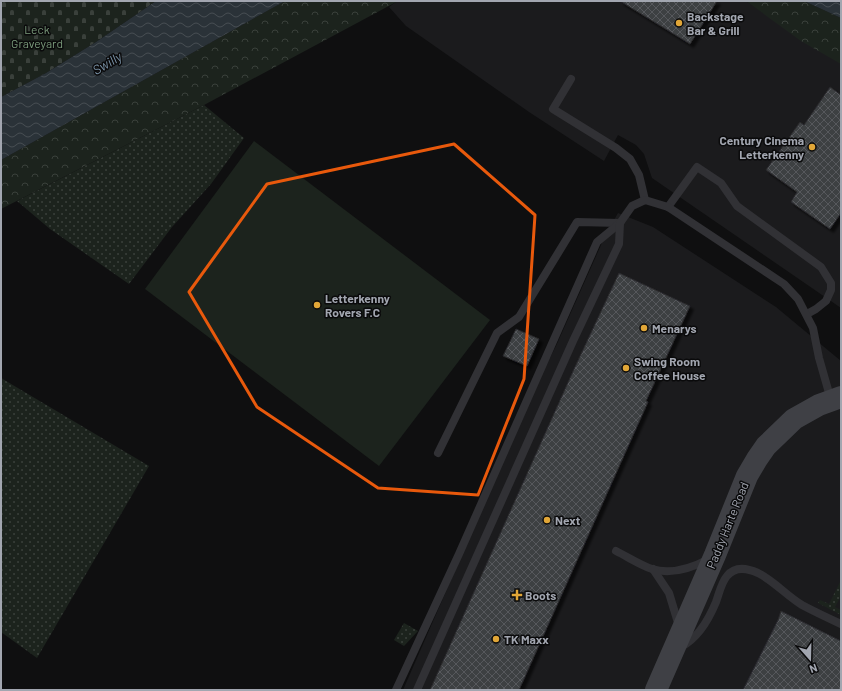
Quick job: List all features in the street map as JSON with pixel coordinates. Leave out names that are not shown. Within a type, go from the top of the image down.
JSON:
[{"type":"main road","name":"Paddy Harte Road","points":[[656,690],[715,555],[747,476],[766,446],[794,419],[819,405],[836,399]]},
{"type":"lane","points":[[570,79],[553,109],[616,148],[630,159],[639,175],[645,200]]},
{"type":"lane","points":[[668,207],[697,166],[721,183],[737,206],[821,267],[831,283],[831,290],[826,301],[807,314]]},
{"type":"lane","points":[[396,690],[459,554],[597,242],[620,223],[632,206],[645,200],[668,207],[784,284],[798,299],[807,314],[813,328],[819,358],[836,399]]},
{"type":"lane","points":[[438,453],[497,333],[519,317],[577,222],[620,223]]},
{"type":"lane","points":[[417,690],[570,348],[619,244],[620,223]]},
{"type":"lane","points":[[616,551],[653,569],[672,571],[695,566],[715,555]]},
{"type":"lane","points":[[653,569],[669,593],[679,623],[677,642],[682,647],[702,628],[716,602],[726,577],[738,569],[744,568],[766,577],[802,605],[841,624]]},
{"type":"highlighted area","points":[[454,144],[535,215],[524,379],[478,495],[378,488],[257,407],[189,292],[267,184]]},
{"type":"shaded area","points":[[397,1],[746,1],[812,46],[841,61],[841,308],[652,178],[644,154],[636,145],[618,135],[604,161],[529,112],[406,26],[389,7]]},
{"type":"shaded area","points":[[618,213],[653,227],[776,307],[841,361],[841,690],[403,690],[537,383],[556,346],[605,236]]},
{"type":"green space","name":"Leck Graveyard","points":[[1,1],[156,1],[96,42],[46,73],[1,97]]},
{"type":"green space","points":[[285,1],[398,1],[204,105],[1,209],[1,160]]},
{"type":"green space","points":[[746,1],[804,1],[841,18],[841,64],[801,41]]},
{"type":"green space","points":[[204,105],[244,138],[211,184],[172,227],[129,284],[50,229],[17,201]]},
{"type":"green space","name":"Letterkenny Rovers F.C","points":[[254,141],[490,320],[379,466],[145,289]]},
{"type":"green space","points":[[1,378],[149,466],[37,658],[1,632]]},
{"type":"green space","points":[[841,580],[841,596],[835,607],[841,610],[841,615],[818,603],[820,600],[829,604]]},
{"type":"green space","points":[[404,623],[418,631],[404,646],[394,640]]},
{"type":"water","name":"Swilly","points":[[156,1],[285,1],[1,160],[1,97],[46,73],[96,42]]},
{"type":"water","points":[[804,1],[841,1],[841,18]]},
{"type":"building","name":"Backstage Bar & Grill","points":[[620,1],[717,1],[690,44]]},
{"type":"building","name":"Century Cinema Letterkenny","points":[[830,87],[841,95],[841,213],[830,229],[791,202],[797,192],[766,170],[800,122],[804,125]]},
{"type":"building","points":[[619,273],[690,306],[646,401],[648,402],[519,690],[430,690],[574,369]]},
{"type":"building","points":[[516,329],[539,339],[527,366],[503,356]]},
{"type":"building","points":[[781,611],[841,641],[841,690],[743,690]]},
{"type":"place","name":"Backstage Bar & Grill","points":[[679,23]]},
{"type":"place","name":"Century Cinema Letterkenny","points":[[812,147]]},
{"type":"place","name":"Letterkenny Rovers F.C","points":[[317,305]]},
{"type":"place","name":"Menarys","points":[[644,328]]},
{"type":"place","name":"Swing Room Coffee House","points":[[626,368]]},
{"type":"place","name":"Next","points":[[547,520]]},
{"type":"place","name":"Boots","points":[[517,595]]},
{"type":"place","name":"TK Maxx","points":[[496,639]]}]
